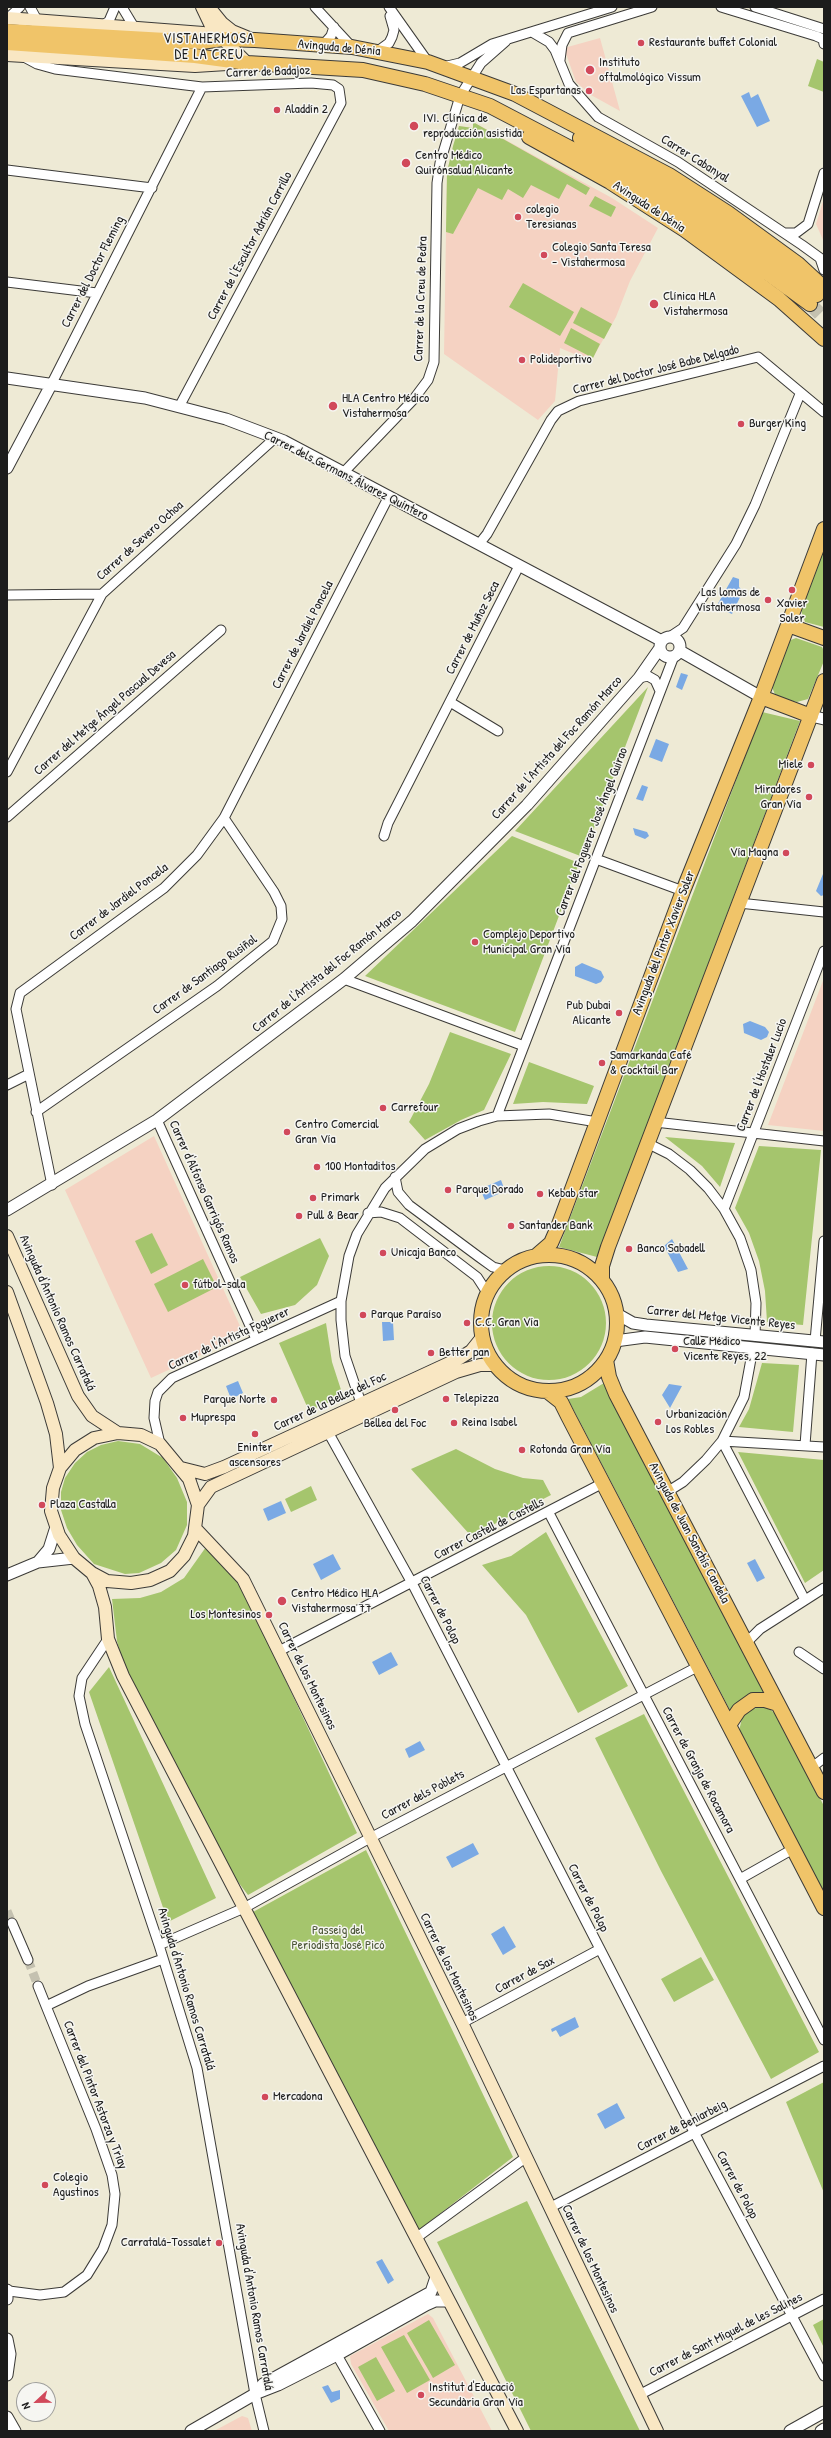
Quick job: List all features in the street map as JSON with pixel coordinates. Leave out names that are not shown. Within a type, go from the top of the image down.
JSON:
[{"type":"main road","points":[[190,32],[200,21],[201,7]]},
{"type":"main road","points":[[201,7],[212,28],[247,63]]},
{"type":"main road","points":[[209,7],[222,24],[232,31],[256,40]]},
{"type":"main road","name":"Avinguda de Dénia","points":[[7,22],[37,20],[134,27],[203,33],[223,39]]},
{"type":"main road","name":"Avinguda de Dénia","points":[[7,22],[201,42],[223,39],[256,40],[352,47],[428,62],[497,89],[512,102],[639,170],[738,236],[817,296]]},
{"type":"main road","name":"Avinguda de Dénia","points":[[7,43],[195,56],[247,63],[363,70],[400,77],[490,106],[637,183],[817,296]]},
{"type":"main road","name":"Avinguda de Dénia","points":[[7,55],[195,66],[247,63]]},
{"type":"main road","name":"Avinguda de Dénia","points":[[460,96],[610,182],[685,230],[779,299],[824,339]]},
{"type":"main road","name":"Avinguda del Pintor Xavier Soler","points":[[536,1256],[551,1243],[558,1227],[683,892],[761,697],[824,529]]},
{"type":"main road","points":[[788,625],[824,638]]},
{"type":"main road","points":[[602,1279],[602,1266],[608,1247],[739,903],[817,717],[823,690]]},
{"type":"main road","name":"Carrer dels Germans Álvarez Quintero","points":[[761,697],[817,717]]},
{"type":"main road","name":"Avinguda d'Antonio Ramos Carratalá","points":[[7,1236],[78,1396],[92,1416],[118,1433]]},
{"type":"main road","points":[[551,1254],[576,1260],[602,1279],[612,1295],[617,1314],[615,1340],[606,1360],[584,1382],[566,1389],[547,1391],[524,1386],[504,1374],[496,1365],[488,1351],[483,1336],[482,1315],[488,1294],[505,1270],[520,1261],[536,1256],[551,1254]]},
{"type":"main road","points":[[7,1292],[49,1409],[56,1434],[60,1468],[52,1499],[51,1510],[56,1526],[74,1558],[92,1573],[107,1581],[131,1583],[150,1580],[170,1571],[184,1556],[196,1529],[198,1505],[189,1479],[160,1444],[141,1436],[118,1433],[94,1438],[75,1450],[60,1468]]},
{"type":"main road","name":"Carrer de la Bellea del Foc","points":[[181,1468],[205,1474],[460,1358],[471,1351],[483,1336]]},
{"type":"main road","name":"Avinguda de Juan Sanchís Candela","points":[[606,1360],[609,1376],[616,1394],[824,1792]]},
{"type":"main road","name":"Carrer de la Bellea del Foc","points":[[198,1505],[211,1487],[328,1432],[456,1372],[480,1365],[496,1365]]},
{"type":"main road","points":[[547,1391],[561,1402],[824,1908]]},
{"type":"main road","name":"Carrer de los Montesinos","points":[[196,1529],[243,1579],[280,1651],[370,1838],[462,2023],[525,2158],[657,2431]]},
{"type":"main road","points":[[92,1573],[99,1586],[105,1607],[108,1639],[123,1676],[448,2302],[517,2431]]},
{"type":"main road","points":[[729,1725],[739,1710],[753,1700],[765,1700],[778,1704]]},
{"type":"street","points":[[7,22],[20,7]]},
{"type":"street","points":[[30,7],[37,20]]},
{"type":"street","points":[[103,25],[109,21],[115,7]]},
{"type":"street","points":[[122,7],[134,27]]},
{"type":"street","points":[[315,7],[352,47]]},
{"type":"street","points":[[378,51],[389,43],[394,30],[388,7]]},
{"type":"street","points":[[388,7],[428,62]]},
{"type":"street","points":[[442,67],[460,62],[492,44],[506,41],[612,7]]},
{"type":"street","points":[[560,63],[562,45],[568,33],[652,7]]},
{"type":"street","points":[[722,7],[816,36],[823,39],[824,44]]},
{"type":"street","points":[[755,7],[824,29]]},
{"type":"street","points":[[323,45],[331,36],[334,27]]},
{"type":"street","name":"Carrer Cabanyal","points":[[532,32],[549,42],[555,50],[569,84],[598,117],[678,162],[820,258],[824,270]]},
{"type":"street","name":"Carrer de la Creu de Pedra","points":[[344,472],[413,400],[428,380],[434,362],[437,183],[440,163],[460,96],[489,54],[506,41]]},
{"type":"street","name":"Carrer de Badajoz","points":[[24,56],[37,64],[55,69],[202,87],[311,83],[333,85],[339,90],[341,97]]},
{"type":"street","name":"Carrer del Doctor Fleming","points":[[7,468],[152,188],[202,87]]},
{"type":"street","name":"Carrer de l'Escultor Adrián Carrillo","points":[[179,407],[337,110],[341,97]]},
{"type":"street","points":[[7,170],[152,188]]},
{"type":"street","points":[[783,233],[796,233],[808,224],[824,173]]},
{"type":"street","points":[[7,282],[97,293]]},
{"type":"street","name":"Carrer del Doctor José Babe Delgado","points":[[479,544],[487,534],[551,420],[558,411],[573,404],[758,358],[800,394],[824,412]]},
{"type":"street","name":"Carrer dels Germans Álvarez Quintero","points":[[7,378],[52,383],[145,398],[226,419],[275,438],[344,472],[761,697]]},
{"type":"street","name":"Carrer de l'Artista del Foc Ramón Marco","points":[[7,1210],[52,1185],[157,1120],[344,979],[412,921],[490,843],[574,753],[650,664],[668,648],[683,628],[736,544],[755,505],[800,394]]},
{"type":"street","name":"Carrer de Severo Ochoa","points":[[7,772],[102,594],[275,438]]},
{"type":"street","name":"Carrer de Jardiel Poncela","points":[[52,1185],[16,1009],[20,993],[164,888],[197,855],[224,818],[388,496]]},
{"type":"street","name":"Carrer de Muñoz Seca","points":[[384,836],[388,823],[519,566]]},
{"type":"street","points":[[7,595],[102,594]]},
{"type":"street","name":"Carrer del Metge Ángel Pascual Devesa","points":[[7,817],[221,630]]},
{"type":"street","name":"Carrer del Foguerer José Ángel Guirao","points":[[497,1116],[660,691],[668,648]]},
{"type":"street","points":[[639,678],[648,676],[655,680],[660,691]]},
{"type":"street","points":[[450,702],[498,731]]},
{"type":"street","name":"Carrer de Santiago Rusiñol","points":[[36,1112],[217,986],[273,941],[282,919],[281,906],[274,892],[224,818]]},
{"type":"street","points":[[596,859],[683,892]]},
{"type":"street","points":[[739,903],[824,912]]},
{"type":"street","name":"Carrer de l'Hostaler Lucio","points":[[724,1209],[824,951]]},
{"type":"street","points":[[344,979],[524,1046]]},
{"type":"street","points":[[7,1085],[29,1074]]},
{"type":"street","points":[[361,1403],[345,1356],[341,1332],[341,1301],[349,1256],[368,1213],[395,1177],[425,1149],[442,1138],[458,1129],[497,1116],[549,1114],[597,1122]]},
{"type":"street","name":"Carrer d'Alfonso Garrigós Ramos","points":[[157,1120],[256,1339]]},
{"type":"street","points":[[655,1122],[824,1141]]},
{"type":"street","points":[[648,1143],[669,1154],[690,1170],[708,1188],[724,1209],[740,1238],[750,1270],[756,1303],[755,1336]]},
{"type":"street","points":[[395,1177],[398,1192],[409,1205],[479,1258],[493,1267],[505,1270]]},
{"type":"street","points":[[368,1213],[381,1212],[400,1218],[477,1277],[488,1294]]},
{"type":"street","points":[[819,1342],[824,1241]]},
{"type":"street","name":"Carrer de l'Artista Foguerer","points":[[160,1444],[154,1418],[158,1392],[172,1378],[341,1301]]},
{"type":"street","name":"Carrer del Metge Vicente Reyes","points":[[617,1314],[633,1323],[640,1324],[819,1342]]},
{"type":"street","name":"Carrer del Metge Vicente Reyes","points":[[615,1340],[645,1337],[824,1355]]},
{"type":"street","points":[[667,1492],[683,1482],[706,1460],[722,1441],[744,1397],[753,1348]]},
{"type":"street","points":[[805,1445],[812,1353]]},
{"type":"street","name":"Carrer de Polop","points":[[328,1432],[412,1584],[695,2134],[824,2376]]},
{"type":"street","points":[[722,1441],[824,1447]]},
{"type":"street","points":[[722,1441],[804,1600]]},
{"type":"street","name":"Carrer Castell de Castells","points":[[280,1651],[549,1513],[603,1483]]},
{"type":"street","name":"Carrer de Granja de Rocamora","points":[[549,1513],[824,2040]]},
{"type":"street","points":[[38,1562],[49,1549],[56,1526]]},
{"type":"street","points":[[7,1575],[38,1562],[74,1558]]},
{"type":"street","points":[[746,1643],[760,1629],[824,1588]]},
{"type":"street","name":"Avinguda d'Antonio Ramos Carratalá","points":[[108,1639],[82,1678],[79,1696],[87,1730],[159,1945],[197,2068],[255,2394],[264,2431]]},
{"type":"street","points":[[799,1652],[824,1669]]},
{"type":"street","name":"Carrer dels Poblets","points":[[159,1945],[244,1908],[370,1838],[699,1666]]},
{"type":"street","points":[[811,1768],[824,1758]]},
{"type":"street","points":[[740,1878],[793,1849]]},
{"type":"street","points":[[12,1923],[28,1960]]},
{"type":"street","name":"Carrer de Sax","points":[[462,2023],[600,1949]]},
{"type":"street","points":[[46,2006],[112,1976],[163,1959]]},
{"type":"street","name":"Carrer del Pintor Astorza y Triay","points":[[8,2293],[40,2295],[64,2292],[87,2275],[103,2249],[112,2225],[115,2194],[112,2175],[96,2128],[38,1986]]},
{"type":"street","name":"Carrer de Beniarbeig","points":[[550,2207],[695,2134],[824,2066]]},
{"type":"street","points":[[416,2238],[525,2158]]},
{"type":"street","points":[[255,2394],[269,2381],[431,2292],[436,2277]]},
{"type":"street","name":"Carrer de Sant Miquel de les Salines","points":[[639,2395],[824,2299]]},
{"type":"street","points":[[191,2431],[255,2394],[278,2385],[337,2355],[426,2305],[435,2301],[448,2302]]},
{"type":"street","points":[[7,2339],[10,2354],[7,2375]]},
{"type":"street","points":[[337,2355],[380,2431]]},
{"type":"street","points":[[790,2431],[824,2412]]},
{"type":"street","points":[[7,2417],[15,2431]]},
{"type":"shaded area","name":"Instituto oftalmológico Vissum","points":[[600,38],[620,111],[591,95],[576,82],[564,48]]},
{"type":"shaded area","name":"Colegio Santa Teresa - Vistahermosa","points":[[473,122],[612,198],[658,228],[630,281],[616,317],[591,361],[560,348],[555,401],[538,420],[444,354],[447,172],[459,126],[473,128]]},
{"type":"shaded area","points":[[824,198],[824,242],[816,224]]},
{"type":"shaded area","points":[[824,978],[824,1131],[768,1125]]},
{"type":"shaded area","points":[[154,1136],[244,1335],[151,1378],[65,1190]]},
{"type":"shaded area","name":"Institut d'Educació Secundària Gran Vía","points":[[428,2314],[433,2318],[492,2431],[389,2431],[351,2364],[350,2356]]},
{"type":"shaded area","points":[[242,2416],[248,2418],[252,2431],[214,2431]]},
{"type":"green space","points":[[817,59],[824,62],[824,92],[808,86]]},
{"type":"green space","points":[[473,122],[590,188],[586,195],[567,184],[559,199],[531,185],[523,198],[508,189],[502,200],[478,188],[453,234],[446,232],[447,172],[453,146],[459,126],[473,128]]},
{"type":"green space","points":[[595,196],[616,207],[611,217],[589,206]]},
{"type":"green space","points":[[523,283],[574,312],[560,336],[509,307]]},
{"type":"green space","points":[[581,307],[612,324],[604,339],[573,323]]},
{"type":"green space","points":[[571,328],[600,344],[593,358],[564,343]]},
{"type":"green space","points":[[824,547],[824,627],[805,622],[801,610]]},
{"type":"green space","points":[[796,638],[822,647],[824,651],[824,661],[808,699],[797,702],[776,697],[772,687],[788,641]]},
{"type":"green space","points":[[648,687],[583,857],[515,831]]},
{"type":"green space","points":[[762,712],[800,721],[597,1257],[559,1247]]},
{"type":"green space","name":"Complejo Deportivo Municipal Gran Vía","points":[[512,836],[579,863],[515,1032],[365,976]]},
{"type":"green space","points":[[450,1032],[511,1054],[484,1110],[461,1120],[425,1140],[409,1122],[429,1084]]},
{"type":"green space","points":[[529,1062],[594,1086],[587,1104],[543,1102],[513,1104]]},
{"type":"green space","points":[[665,1137],[735,1143],[720,1187],[702,1166]]},
{"type":"green space","points":[[759,1146],[821,1150],[803,1325],[767,1322],[765,1291],[759,1261],[749,1233],[735,1208]]},
{"type":"green space","points":[[152,1233],[168,1265],[151,1274],[135,1241]]},
{"type":"green space","points":[[320,1238],[329,1256],[317,1285],[295,1305],[261,1314],[240,1277]]},
{"type":"green space","name":"fútbol-sala","points":[[203,1259],[217,1287],[168,1312],[154,1284]]},
{"type":"green space","points":[[549,1266],[571,1270],[590,1282],[602,1301],[606,1323],[602,1345],[590,1364],[571,1376],[549,1380],[527,1376],[508,1364],[496,1345],[492,1323],[496,1301],[508,1282],[527,1270]]},
{"type":"green space","points":[[326,1323],[332,1362],[343,1396],[309,1411],[279,1343]]},
{"type":"green space","points":[[762,1363],[799,1365],[793,1432],[739,1427],[749,1409]]},
{"type":"green space","points":[[604,1383],[765,1693],[754,1694],[743,1698],[730,1710],[568,1399],[581,1397]]},
{"type":"green space","points":[[118,1441],[140,1444],[163,1458],[177,1478],[187,1502],[187,1525],[176,1550],[161,1563],[139,1573],[125,1574],[94,1564],[77,1545],[67,1528],[61,1510],[61,1492],[65,1478],[75,1463],[87,1452],[101,1445]]},
{"type":"green space","points":[[456,1449],[495,1469],[523,1478],[543,1480],[551,1495],[471,1536],[411,1469]]},
{"type":"green space","points":[[738,1452],[824,1460],[824,1570],[805,1583]]},
{"type":"green space","points":[[311,1486],[317,1500],[291,1512],[285,1499]]},
{"type":"green space","points":[[546,1532],[628,1686],[578,1713],[526,1615],[482,1565],[511,1556]]},
{"type":"green space","points":[[206,1547],[241,1585],[357,1833],[248,1895],[232,1874],[166,1748],[122,1660],[117,1641],[112,1599],[140,1598],[161,1592],[184,1578]]},
{"type":"green space","points":[[109,1667],[216,1898],[168,1922],[89,1692]]},
{"type":"green space","points":[[760,1707],[768,1708],[776,1714],[824,1806],[824,1893],[739,1731],[742,1718],[749,1710]]},
{"type":"green space","points":[[644,1714],[819,2052],[771,2079],[661,1871],[595,1738]]},
{"type":"green space","name":"Passeig del Periodista José Picó","points":[[366,1850],[513,2157],[419,2230],[253,1912]]},
{"type":"green space","points":[[701,1957],[714,1980],[674,2002],[661,1979]]},
{"type":"green space","points":[[824,2082],[824,2193],[786,2102]]},
{"type":"green space","points":[[527,2201],[640,2431],[531,2431],[437,2242]]},
{"type":"green space","points":[[824,2319],[824,2348],[813,2325]]},
{"type":"green space","points":[[429,2320],[455,2365],[433,2378],[407,2333]]},
{"type":"green space","points":[[404,2335],[430,2380],[407,2393],[381,2347]]},
{"type":"green space","points":[[376,2357],[395,2391],[377,2401],[358,2367]]},
{"type":"water","points":[[749,92],[751,98],[758,94],[770,121],[757,127],[741,96]]},
{"type":"water","points":[[733,577],[739,579],[739,587],[743,591],[732,614],[716,607]]},
{"type":"water","points":[[681,673],[688,675],[682,690],[676,687]]},
{"type":"water","points":[[656,739],[669,744],[662,762],[649,757]]},
{"type":"water","points":[[642,785],[648,787],[643,801],[636,799]]},
{"type":"water","points":[[633,828],[647,832],[649,836],[645,839],[635,835]]},
{"type":"water","points":[[823,874],[824,895],[821,896],[816,891]]},
{"type":"water","points":[[582,963],[601,971],[604,977],[601,982],[596,984],[575,976],[575,967]]},
{"type":"water","points":[[750,1021],[765,1027],[769,1032],[767,1037],[761,1040],[744,1033],[743,1024]]},
{"type":"water","points":[[501,1180],[505,1191],[485,1200],[480,1189]]},
{"type":"water","points":[[672,1239],[688,1269],[678,1272],[664,1246]]},
{"type":"water","points":[[382,1322],[393,1322],[394,1340],[383,1341]]},
{"type":"water","points":[[238,1381],[243,1393],[231,1399],[226,1386]]},
{"type":"water","points":[[669,1384],[682,1386],[670,1408],[662,1395]]},
{"type":"water","points":[[281,1501],[286,1513],[268,1521],[263,1509]]},
{"type":"water","points":[[333,1554],[341,1569],[321,1580],[313,1564]]},
{"type":"water","points":[[755,1559],[765,1578],[757,1582],[747,1563]]},
{"type":"water","points":[[391,1652],[398,1665],[379,1675],[372,1662]]},
{"type":"water","points":[[420,1741],[425,1750],[409,1758],[405,1749]]},
{"type":"water","points":[[473,1843],[479,1854],[452,1868],[446,1857]]},
{"type":"water","points":[[504,1926],[516,1947],[503,1955],[491,1934]]},
{"type":"water","points":[[575,2017],[579,2027],[560,2037],[556,2030],[552,2032],[551,2029]]},
{"type":"water","points":[[617,2103],[625,2118],[605,2129],[597,2114]]},
{"type":"water","points":[[382,2259],[394,2280],[388,2284],[376,2262]]},
{"type":"water","points":[[328,2385],[332,2392],[340,2390],[340,2399],[331,2403],[322,2387]]},
{"type":"tunnel","points":[[810,304],[824,318]]},
{"type":"tunnel","points":[[7,1911],[12,1923]]},
{"type":"tunnel","points":[[28,1960],[38,1986]]},
{"type":"place","name":"Restaurante buffet Colonial","points":[[641,43]]},
{"type":"place","name":"Instituto oftalmológico Vissum","points":[[590,70]]},
{"type":"place","name":"Las Espartanas","points":[[589,91]]},
{"type":"place","name":"Aladdín 2","points":[[277,110]]},
{"type":"place","name":"IVI. Clínica de reproducción asistida","points":[[414,126]]},
{"type":"place","name":"Centro Médico Quirónsalud Alicante","points":[[406,163]]},
{"type":"place","name":"colegio Teresianas","points":[[518,217]]},
{"type":"place","name":"Colegio Santa Teresa - Vistahermosa","points":[[544,255]]},
{"type":"place","name":"Clínica HLA Vistahermosa","points":[[654,304]]},
{"type":"place","name":"Polideportivo","points":[[522,360]]},
{"type":"place","name":"HLA Centro Médico Vistahermosa","points":[[333,406]]},
{"type":"place","name":"Burger King","points":[[741,424]]},
{"type":"place","name":"Xavier Soler","points":[[792,590]]},
{"type":"place","name":"Las lomas de Vistahermosa","points":[[768,600]]},
{"type":"place","name":"Miele","points":[[811,765]]},
{"type":"place","name":"Miradores Gran Vía","points":[[809,797]]},
{"type":"place","name":"Vía Magna","points":[[786,853]]},
{"type":"place","name":"Complejo Deportivo Municipal Gran Vía","points":[[475,942]]},
{"type":"place","name":"Pub Dubai Alicante","points":[[619,1013]]},
{"type":"place","name":"Samarkanda Café & Cocktail Bar","points":[[602,1063]]},
{"type":"place","name":"Carrefour","points":[[383,1108]]},
{"type":"place","name":"Centro Comercial Gran Vía","points":[[287,1132]]},
{"type":"place","name":"100 Montaditos","points":[[317,1167]]},
{"type":"place","name":"Parque Dorado","points":[[448,1190]]},
{"type":"place","name":"Kebab star","points":[[540,1194]]},
{"type":"place","name":"Primark","points":[[313,1198]]},
{"type":"place","name":"Pull & Bear","points":[[299,1216]]},
{"type":"place","name":"Santander Bank","points":[[511,1226]]},
{"type":"place","name":"Banco Sabadell","points":[[629,1249]]},
{"type":"place","name":"Unicaja Banco","points":[[383,1253]]},
{"type":"place","name":"fútbol-sala","points":[[185,1285]]},
{"type":"place","name":"Parque Paraíso","points":[[363,1315]]},
{"type":"place","name":"C.C. Gran Vía","points":[[467,1323]]},
{"type":"place","name":"Calle Médico Vicente Reyes, 22","points":[[675,1349]]},
{"type":"place","name":"Better pan","points":[[431,1353]]},
{"type":"place","name":"Telepizza","points":[[446,1399]]},
{"type":"place","name":"Parque Norte","points":[[274,1400]]},
{"type":"place","name":"Bellea del Foc","points":[[395,1410]]},
{"type":"place","name":"Muprespa","points":[[183,1418]]},
{"type":"place","name":"Urbanización Los Robles","points":[[658,1422]]},
{"type":"place","name":"Reina Isabel","points":[[454,1423]]},
{"type":"place","name":"Eninter ascensores","points":[[255,1434]]},
{"type":"place","name":"Rotonda Gran Vía","points":[[522,1450]]},
{"type":"place","name":"Plaza Castalla","points":[[42,1505]]},
{"type":"place","name":"Centro Médico HLA Vistahermosa 77","points":[[282,1601]]},
{"type":"place","name":"Los Montesinos","points":[[269,1615]]},
{"type":"place","name":"Mercadona","points":[[265,2097]]},
{"type":"place","name":"Colegio Agustinos","points":[[45,2185]]},
{"type":"place","name":"Carratalá-Tossalet","points":[[219,2243]]},
{"type":"place","name":"Institut d'Educació Secundària Gran Vía","points":[[421,2395]]},
{"type":"district","name":"VISTAHERMOSA DE LA CREU","points":[[209,48]]}]
